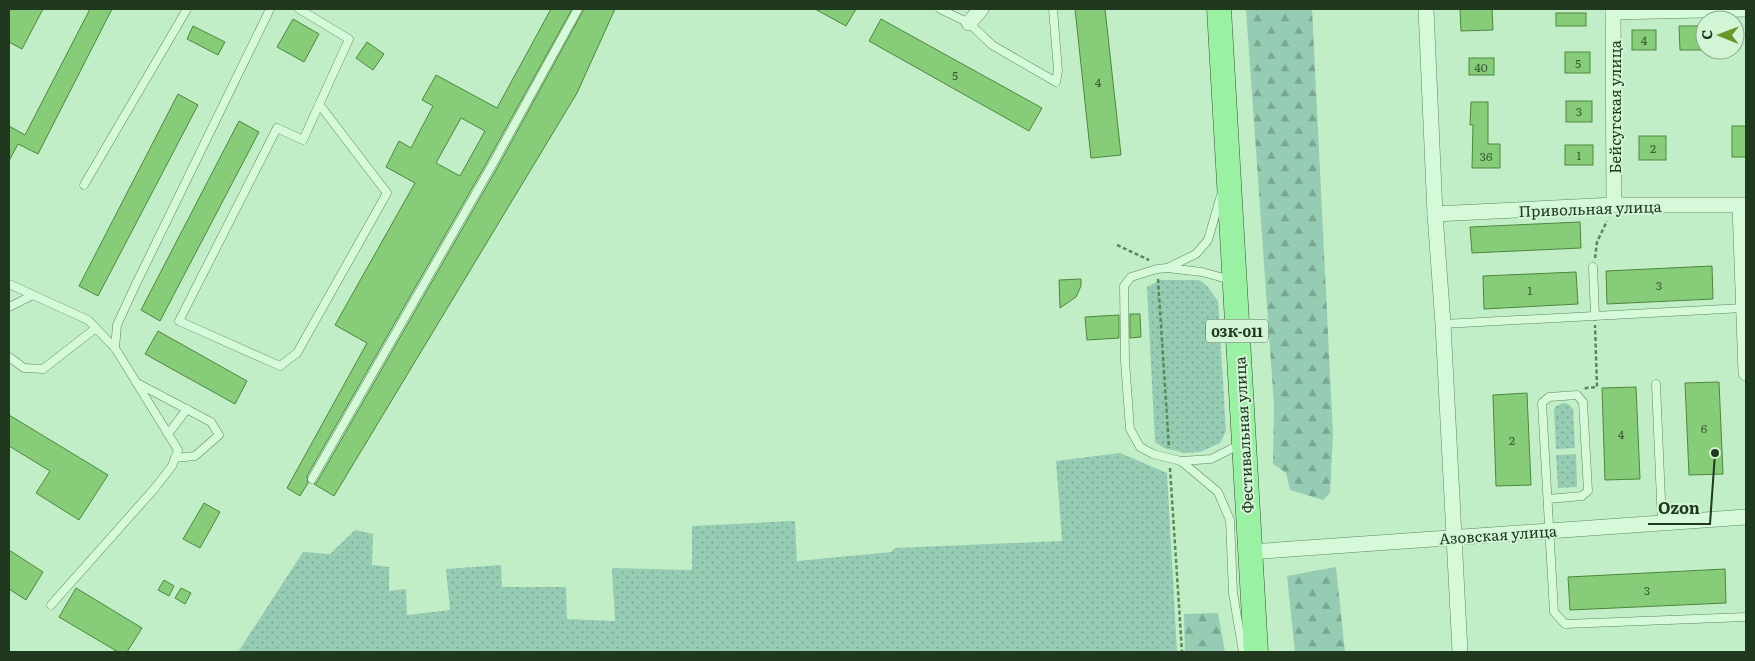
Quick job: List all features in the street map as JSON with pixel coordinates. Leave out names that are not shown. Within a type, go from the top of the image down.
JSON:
[{"type":"main road","name":"Фестивальная улица","points":[[1219,9],[1256,652]]},
{"type":"street","points":[[968,23],[981,9]]},
{"type":"street","points":[[1426,9],[1435,214],[1443,324],[1460,652]]},
{"type":"street","points":[[1613,10],[1746,9]]},
{"type":"street","name":"Бейсугская улица","points":[[1613,10],[1614,206]]},
{"type":"street","points":[[1743,205],[1743,308],[1746,373]]},
{"type":"street","name":"Привольная улица","points":[[1435,214],[1614,206],[1743,205]]},
{"type":"street","name":"Азовская улица","points":[[1250,552],[1746,517]]},
{"type":"lane","points":[[84,184],[187,9]]},
{"type":"lane","points":[[115,348],[117,325],[270,9]]},
{"type":"lane","points":[[299,9],[349,39],[319,104],[303,140],[277,128],[179,321],[280,366],[297,353],[387,193],[319,104]]},
{"type":"lane","points":[[312,479],[578,9]]},
{"type":"lane","points":[[940,9],[968,23],[992,45],[1056,82],[1058,72],[1053,9]]},
{"type":"lane","points":[[1167,268],[1196,254],[1208,240],[1228,171]]},
{"type":"lane","points":[[1593,267],[1595,316]]},
{"type":"lane","points":[[1234,280],[1202,272],[1167,268],[1131,277],[1124,286],[1125,361],[1130,429],[1140,447],[1153,454],[1182,461],[1211,459],[1243,442]]},
{"type":"lane","points":[[9,284],[88,320],[115,348],[178,450],[172,466],[155,488],[51,605]]},
{"type":"lane","points":[[9,308],[33,296]]},
{"type":"lane","points":[[1443,324],[1743,308]]},
{"type":"lane","points":[[9,357],[24,368],[43,369],[96,328]]},
{"type":"lane","points":[[136,382],[211,422],[219,435],[195,456],[175,458]]},
{"type":"lane","points":[[1656,384],[1662,523]]},
{"type":"lane","points":[[1548,498],[1582,496],[1588,491],[1582,402],[1577,395],[1549,397],[1542,403],[1554,612],[1566,624],[1746,617]]},
{"type":"lane","points":[[168,434],[187,409]]},
{"type":"lane","points":[[1182,461],[1218,492],[1230,520],[1233,593],[1243,652]]},
{"type":"path","points":[[1593,267],[1598,242],[1614,206]]},
{"type":"path","points":[[1117,244],[1154,262],[1157,269],[1182,652]]},
{"type":"path","points":[[1580,399],[1586,388],[1597,387],[1595,316]]},
{"type":"green space","points":[[1246,9],[1312,9],[1333,434],[1330,493],[1323,500],[1290,490],[1286,473],[1273,464],[1274,405]]},
{"type":"green space","points":[[1160,280],[1199,280],[1207,286],[1218,301],[1226,431],[1220,443],[1200,452],[1185,453],[1164,448],[1155,442],[1147,287]]},
{"type":"green space","points":[[1564,403],[1573,409],[1575,448],[1556,449],[1554,410],[1556,406]]},
{"type":"green space","points":[[1120,453],[1167,473],[1177,652],[238,652],[303,552],[330,554],[355,530],[373,534],[372,565],[389,567],[389,591],[406,589],[407,615],[450,610],[446,569],[501,565],[502,587],[566,587],[567,619],[615,621],[612,568],[692,570],[692,526],[795,521],[797,561],[891,552],[895,548],[1062,541],[1056,461]]},
{"type":"green space","points":[[1576,454],[1577,487],[1558,488],[1556,455]]},
{"type":"green space","points":[[1336,567],[1345,652],[1295,652],[1287,576]]},
{"type":"green space","points":[[1218,613],[1225,652],[1185,652],[1184,614]]},
{"type":"building","points":[[9,9],[43,9],[22,49],[9,42]]},
{"type":"building","points":[[90,9],[112,9],[38,154],[18,144],[9,161],[9,126],[25,135]]},
{"type":"building","points":[[551,9],[572,9],[486,164],[307,476],[308,483],[300,496],[287,488],[367,343],[335,325],[415,183],[386,167],[399,141],[411,148],[433,106],[422,100],[436,75],[497,108]],"holes":[[[461,118],[485,131],[460,176],[436,163]]]},
{"type":"building","points":[[584,9],[615,9],[577,93],[334,496],[314,484],[317,482],[496,170]]},
{"type":"building","points":[[815,9],[856,9],[846,26]]},
{"type":"building","points":[[1075,9],[1105,9],[1121,155],[1091,158]]},
{"type":"building","points":[[1460,9],[1492,9],[1493,30],[1461,31]]},
{"type":"building","points":[[1556,13],[1586,13],[1586,26],[1556,26]]},
{"type":"building","points":[[293,19],[319,34],[304,62],[277,47]]},
{"type":"building","points":[[881,19],[1042,108],[1029,131],[869,41]]},
{"type":"building","points":[[193,26],[225,42],[218,55],[187,39]]},
{"type":"building","points":[[1679,26],[1695,26],[1695,50],[1680,50]]},
{"type":"building","points":[[1632,30],[1656,30],[1656,50],[1632,50]]},
{"type":"building","points":[[367,42],[384,54],[373,70],[356,58]]},
{"type":"building","points":[[1565,52],[1590,52],[1590,73],[1565,73]]},
{"type":"building","points":[[1469,58],[1494,58],[1494,75],[1469,75]]},
{"type":"building","points":[[178,94],[198,105],[98,296],[79,286]]},
{"type":"building","points":[[1566,101],[1592,101],[1592,122],[1566,122]]},
{"type":"building","points":[[1471,102],[1488,102],[1488,144],[1500,144],[1500,168],[1472,168],[1473,125],[1470,125]]},
{"type":"building","points":[[239,121],[259,132],[160,321],[141,310]]},
{"type":"building","points":[[1732,126],[1746,126],[1746,157],[1732,157]]},
{"type":"building","points":[[1639,136],[1666,136],[1666,160],[1639,160]]},
{"type":"building","points":[[1565,145],[1593,145],[1593,165],[1565,165]]},
{"type":"building","points":[[1580,222],[1581,248],[1472,253],[1470,227]]},
{"type":"building","points":[[1712,266],[1713,299],[1607,304],[1606,271]]},
{"type":"building","points":[[1576,272],[1578,304],[1484,309],[1483,276]]},
{"type":"building","points":[[1081,279],[1081,286],[1076,297],[1060,308],[1059,280]]},
{"type":"building","points":[[1130,314],[1140,314],[1141,337],[1130,338]]},
{"type":"building","points":[[1119,315],[1119,338],[1087,340],[1085,317]]},
{"type":"building","points":[[158,331],[247,381],[235,404],[145,354]]},
{"type":"building","points":[[1719,382],[1723,474],[1689,475],[1685,383]]},
{"type":"building","points":[[1636,387],[1640,479],[1605,480],[1602,388]]},
{"type":"building","points":[[1527,393],[1531,485],[1496,486],[1493,395]]},
{"type":"building","points":[[9,415],[108,475],[79,520],[36,493],[50,471],[9,446]]},
{"type":"building","points":[[204,503],[220,512],[200,548],[183,539]]},
{"type":"building","points":[[9,550],[43,572],[26,600],[9,589]]},
{"type":"building","points":[[1725,569],[1726,603],[1570,610],[1568,577]]},
{"type":"building","points":[[164,580],[174,586],[169,596],[158,590]]},
{"type":"building","points":[[76,588],[142,628],[127,652],[118,652],[59,617]]},
{"type":"building","points":[[181,588],[191,593],[185,604],[175,598]]},
{"type":"place","name":"Ozon","points":[[1715,453]]}]
